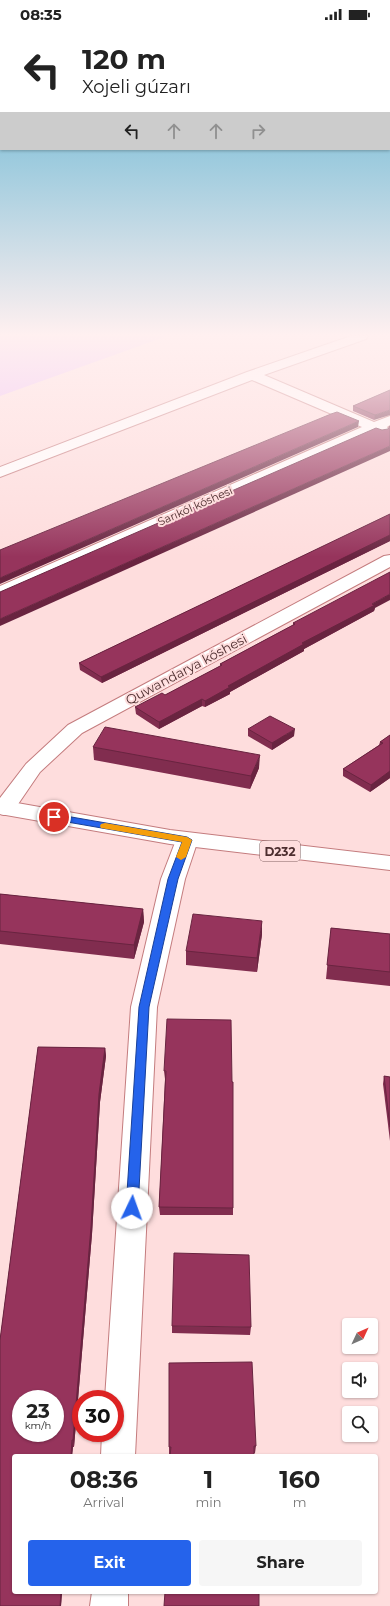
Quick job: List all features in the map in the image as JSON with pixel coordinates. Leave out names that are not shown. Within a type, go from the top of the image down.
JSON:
[{"type":"street","points":[[0,472],[164,410]]},
{"type":"street","points":[[332,410],[390,433]]},
{"type":"street","name":"Sarıkól kóshesi","points":[[0,592],[390,420]]},
{"type":"street","name":"Quwandarya kóshesi","points":[[2,807],[33,768],[75,729],[390,560]]},
{"type":"street","name":"D232","points":[[2,807],[187,840],[390,863]]},
{"type":"street","points":[[118,1454],[144,1007],[173,879],[187,840]]},
{"type":"street","points":[[109,1606],[110,1594]]},
{"type":"building","points":[[362,410],[390,410],[390,410],[375,415]]},
{"type":"building","points":[[337,412],[359,421],[0,578],[0,550]]},
{"type":"building","points":[[390,426],[390,446],[0,619],[0,592],[376,428],[382,430],[388,429]]},
{"type":"building","points":[[390,514],[390,535],[101,677],[79,663]]},
{"type":"building","points":[[390,572],[390,594],[372,604],[375,605],[302,643],[304,644],[228,686],[230,687],[205,701],[202,699],[159,722],[135,707],[162,693],[165,695],[222,665],[220,664],[295,624],[293,623]]},
{"type":"building","points":[[270,716],[295,729],[272,743],[248,729]]},
{"type":"building","points":[[105,727],[260,755],[251,776],[93,747]]},
{"type":"building","points":[[390,735],[390,771],[371,785],[343,769],[383,743],[380,742]]},
{"type":"building","points":[[0,894],[143,909],[134,945],[0,931]]},
{"type":"building","points":[[193,914],[262,921],[257,958],[186,951]]},
{"type":"building","points":[[331,928],[390,934],[390,972],[327,965]]},
{"type":"building","points":[[167,1019],[231,1020],[233,1082],[233,1208],[159,1207],[166,1071],[164,1071]]},
{"type":"building","points":[[38,1047],[105,1048],[99,1094],[91,1227],[77,1390],[72,1390],[71,1454],[12,1454],[12,1594],[61,1594],[60,1606],[0,1606],[0,1340]]},
{"type":"building","points":[[384,1076],[390,1077],[390,1127]]},
{"type":"building","points":[[174,1253],[249,1255],[251,1327],[172,1326]]},
{"type":"building","points":[[252,1362],[256,1446],[254,1446],[254,1454],[170,1454],[169,1363]]},
{"type":"building","points":[[165,1594],[259,1594],[259,1606],[164,1606]]},
{"type":"slow traffic","points":[[105,826],[187,840],[181,857]]},
{"type":"route","points":[[54,817],[187,840],[173,879],[144,1007],[132,1208]]}]
